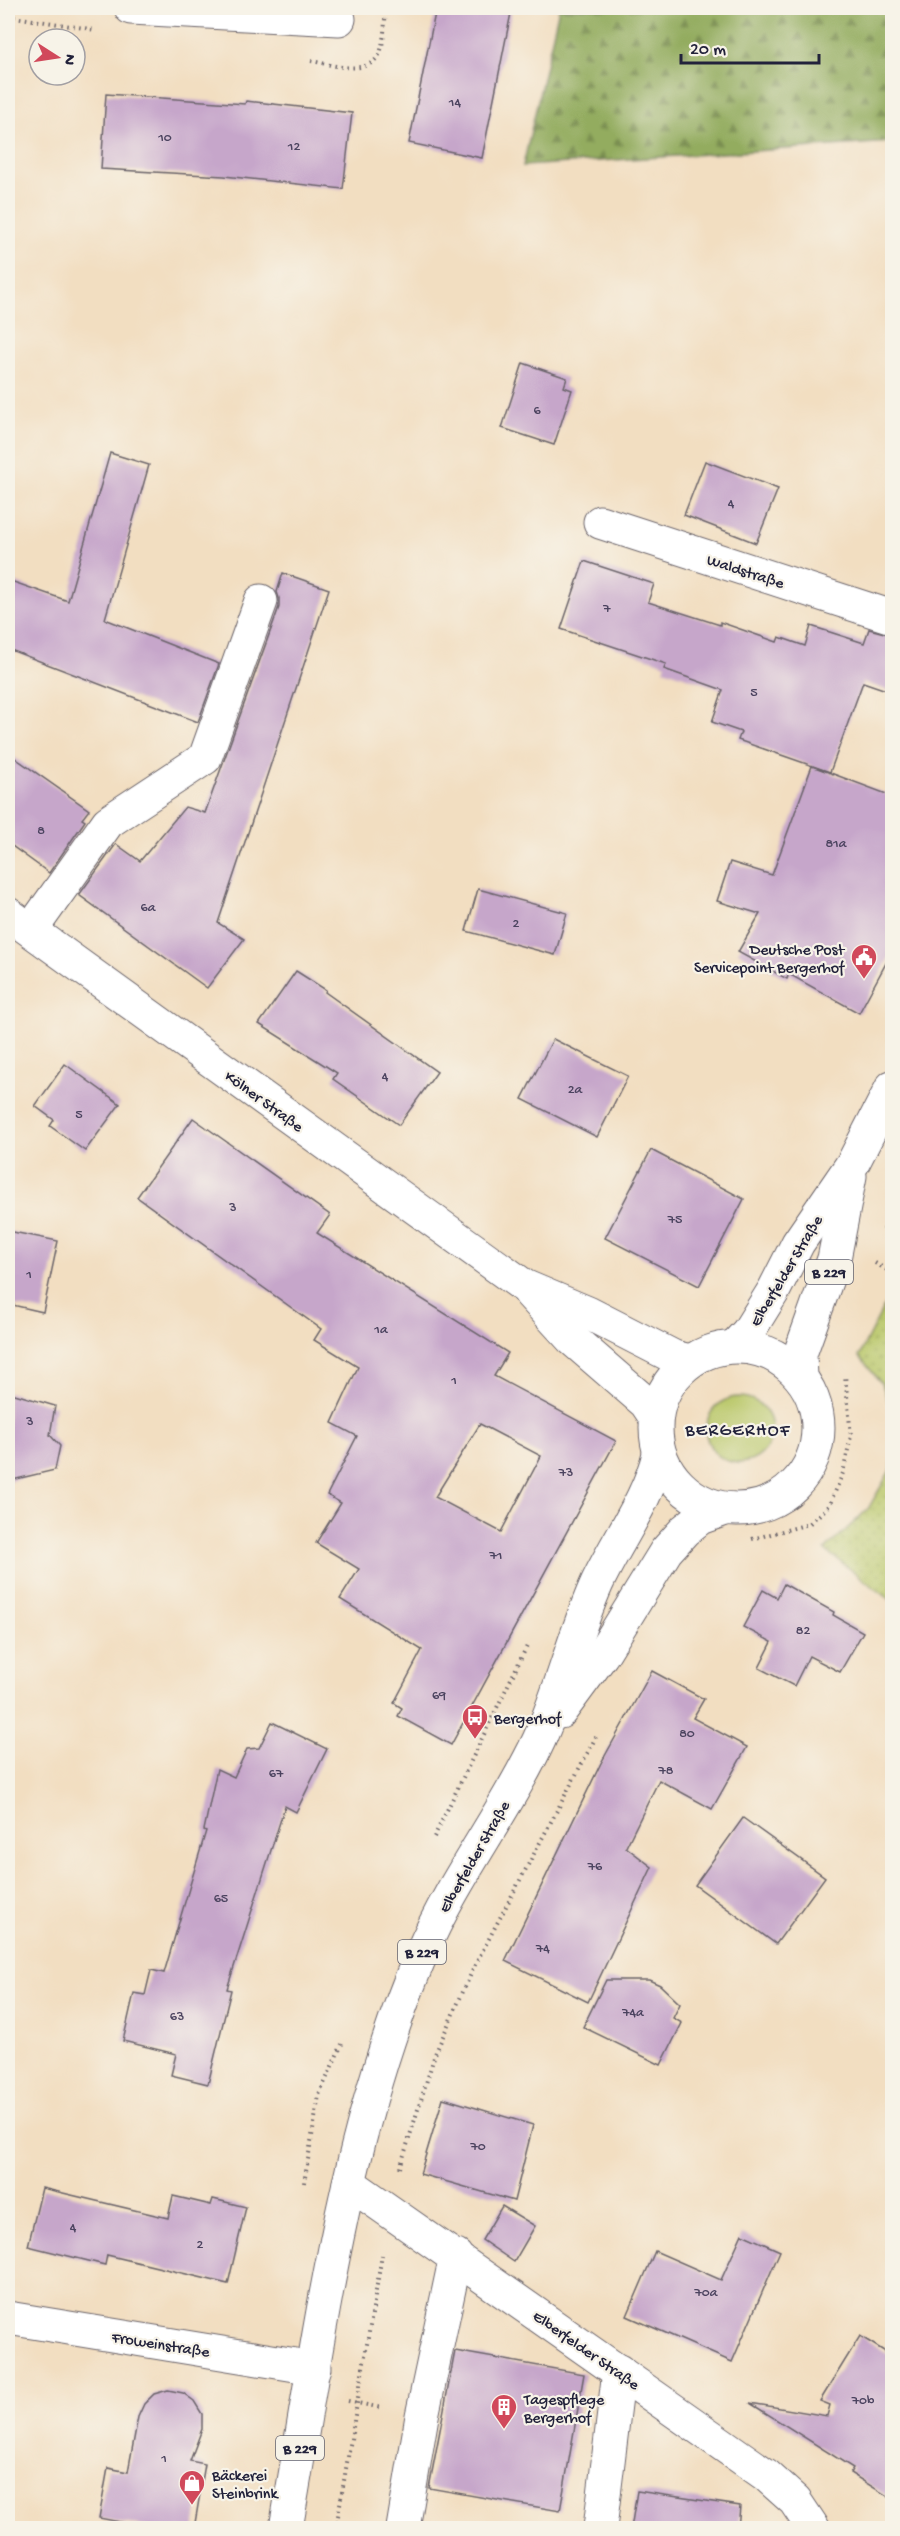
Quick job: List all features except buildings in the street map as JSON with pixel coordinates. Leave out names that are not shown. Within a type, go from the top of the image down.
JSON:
[{"type":"main road","points":[[131,8],[339,19]]},
{"type":"main road","name":"Waldstraße","points":[[600,522],[892,618]]},
{"type":"main road","points":[[19,922],[108,822],[205,758],[261,601]]},
{"type":"main road","name":"Kölner Straße","points":[[19,922],[524,1286],[572,1339],[646,1403],[656,1418]]},
{"type":"main road","name":"Elberfelder Straße","points":[[735,1346],[748,1332],[774,1290],[798,1243],[853,1162],[892,1088]]},
{"type":"main road","name":"Elberfelder Straße","points":[[801,1378],[800,1354],[834,1259],[853,1162]]},
{"type":"main road","name":"Kölner Straße","points":[[524,1286],[588,1313],[674,1357],[690,1361]]},
{"type":"main road","name":"B 229","points":[[735,1346],[769,1354],[786,1363],[801,1378],[812,1397],[817,1418],[817,1439],[811,1459],[800,1478],[785,1493],[766,1503],[747,1509],[725,1509],[705,1503],[685,1490],[672,1476],[659,1454],[656,1418],[660,1401],[667,1388],[677,1373],[690,1361],[719,1348],[735,1346]]},
{"type":"main road","name":"Elberfelder Straße","points":[[539,1740],[597,1584],[654,1476],[659,1454]]},
{"type":"main road","name":"Elberfelder Straße","points":[[286,2529],[349,2183],[383,2058],[422,1951],[444,1905],[539,1740],[602,1655],[666,1551],[685,1530],[700,1518],[725,1509]]},
{"type":"main road","name":"Elberfelder Straße","points":[[349,2183],[766,2475],[795,2501],[813,2529]]},
{"type":"main road","points":[[403,2529],[422,2416],[456,2256]]},
{"type":"main road","name":"Froweinstraße","points":[[8,2318],[314,2368]]},
{"type":"main road","points":[[600,2529],[619,2371]]},
{"type":"path","points":[[742,1541],[809,1524],[829,1506],[843,1473],[851,1436],[844,1370]]},
{"type":"path","points":[[430,1846],[530,1639]]},
{"type":"path","points":[[336,2529],[389,2210],[408,2137],[435,2054],[475,1965],[597,1735]]},
{"type":"path","points":[[304,2186],[319,2095],[343,2041]]},
{"type":"path","points":[[368,2405],[377,2407]]},
{"type":"green space","points":[[559,8],[892,8],[892,142],[523,166]]},
{"type":"green space","points":[[892,1290],[892,1411],[882,1384],[859,1356]]},
{"type":"green space","points":[[739,1397],[752,1399],[762,1407],[770,1417],[772,1430],[770,1443],[762,1453],[752,1461],[739,1463],[726,1461],[716,1453],[708,1443],[706,1430],[708,1417],[716,1407],[726,1399]]},
{"type":"green space","points":[[892,1467],[892,1601],[825,1550],[868,1509]]},
{"type":"place","name":"Deutsche Post Servicepoint Bergerhof","points":[[864,980]]},
{"type":"place","name":"Bergerhof","points":[[475,1740]]},
{"type":"place","name":"Tagespflege Bergerhof","points":[[504,2430]]},
{"type":"place","name":"Bäckerei Steinbrink","points":[[192,2506]]},
{"type":"district","name":"BERGERHOF","points":[[738,1429]]}]
